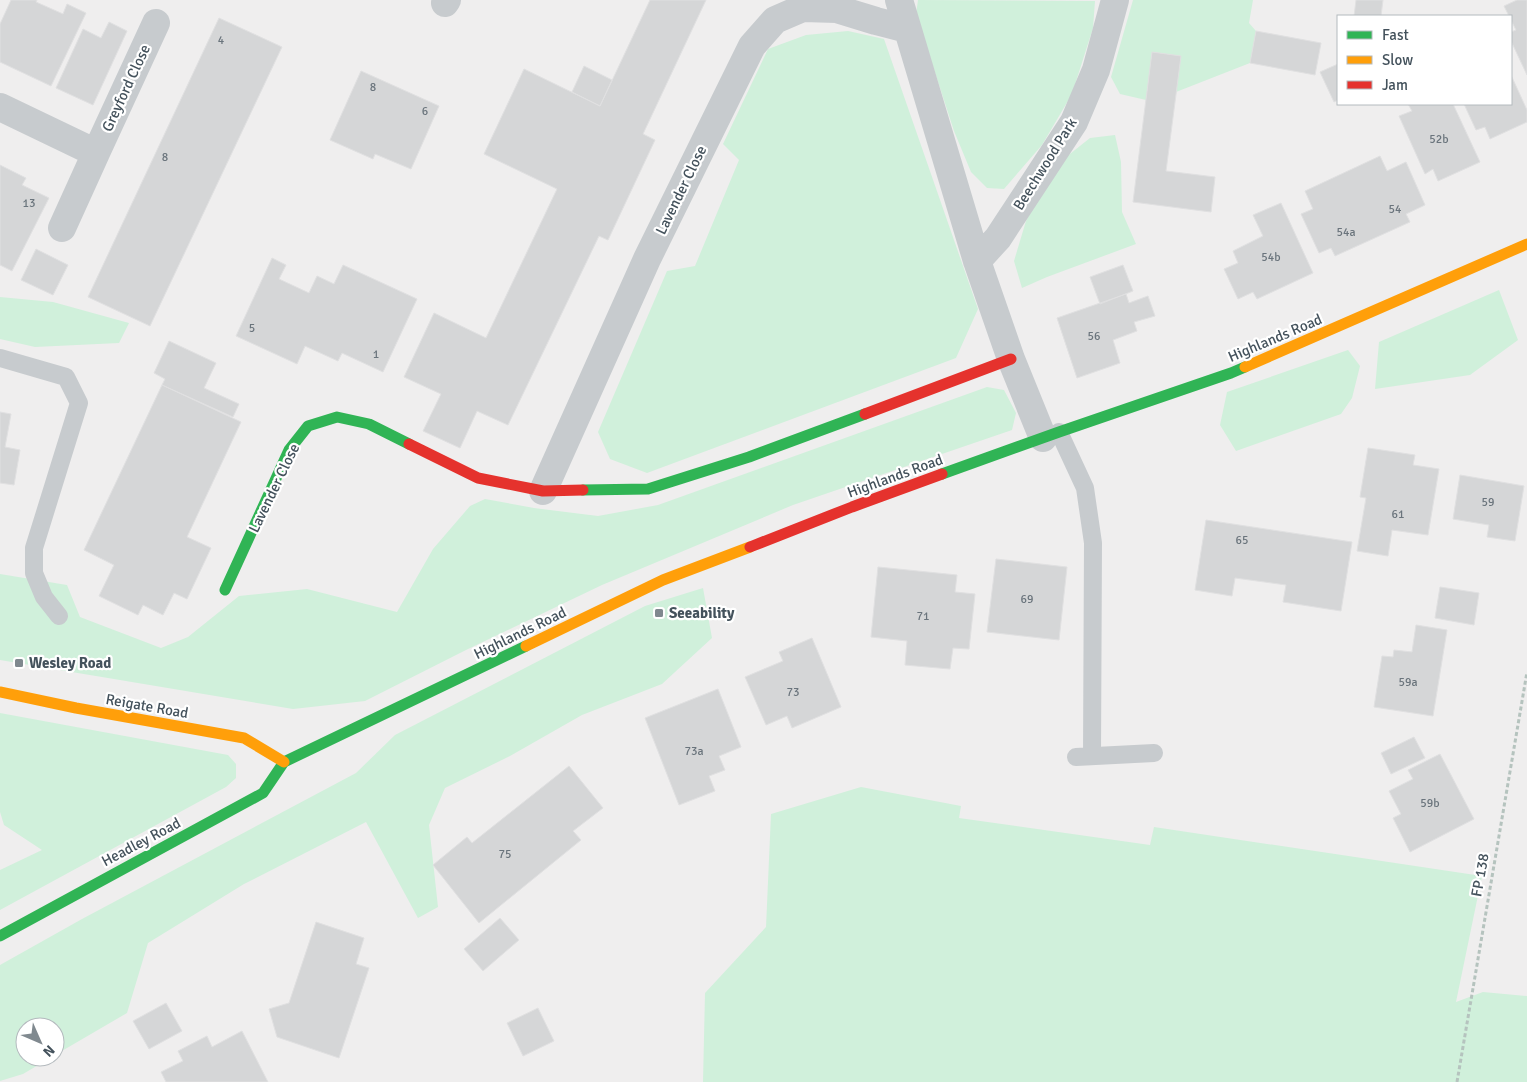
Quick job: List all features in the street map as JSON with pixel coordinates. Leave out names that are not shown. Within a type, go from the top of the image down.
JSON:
[{"type":"main road","name":"Highlands Road","points":[[284,762],[663,580],[852,507],[1051,435],[1231,373],[1527,244]]},
{"type":"main road","name":"Lavender Close","points":[[226,590],[289,450],[308,426],[337,417],[369,424],[478,478],[543,491],[648,489],[749,457],[1011,359]]},
{"type":"main road","name":"Reigate Road","points":[[0,692],[76,708],[244,738],[284,762]]},
{"type":"main road","name":"Headley Road","points":[[0,936],[263,793],[284,762]]},
{"type":"street","points":[[898,0],[977,261],[1011,359],[1051,435]]},
{"type":"street","name":"Beechwood Park","points":[[977,261],[998,238],[1074,122],[1096,70],[1115,0]]},
{"type":"street","name":"Lavender Close","points":[[543,491],[647,259],[752,46],[775,20],[804,8],[837,9],[907,29]]},
{"type":"street","name":"Greyford Close","points":[[62,228],[156,23]]},
{"type":"street","points":[[0,107],[96,153]]},
{"type":"lane","points":[[0,358],[66,377],[79,403],[34,548],[34,573],[44,597],[59,616]]},
{"type":"lane","points":[[1051,435],[1085,488],[1093,543],[1084,756],[1154,753]]},
{"type":"path","name":"FP 138","points":[[1457,1082],[1527,672]]},
{"type":"green space","points":[[918,0],[1095,1],[1093,28],[1072,94],[1042,145],[1004,189],[987,188],[971,172],[954,131],[916,14]]},
{"type":"green space","points":[[1133,0],[1253,0],[1249,23],[1256,31],[1250,63],[1176,92],[1181,56],[1152,52],[1146,100],[1120,94],[1111,77]]},
{"type":"green space","points":[[848,31],[884,39],[978,309],[956,358],[647,473],[610,459],[598,432],[667,271],[695,266],[739,160],[723,144],[768,49],[806,35]]},
{"type":"green space","points":[[1115,135],[1121,162],[1122,212],[1136,244],[1022,288],[1014,261],[1026,221],[1056,165],[1090,138]]},
{"type":"green space","points":[[1499,290],[1518,340],[1470,375],[1375,389],[1379,342]]},
{"type":"green space","points":[[0,297],[53,302],[129,323],[119,343],[35,347],[0,339]]},
{"type":"green space","points":[[1348,350],[1360,366],[1352,398],[1341,414],[1236,451],[1220,425],[1227,392]]},
{"type":"green space","points":[[987,387],[1004,390],[1016,413],[1012,430],[793,505],[602,585],[365,701],[293,709],[0,660],[0,574],[67,585],[80,617],[161,648],[188,637],[239,596],[307,589],[397,612],[433,549],[470,506],[485,499],[534,508],[598,516],[658,505]]},
{"type":"green space","points":[[703,588],[712,638],[662,684],[582,715],[510,756],[445,788],[429,825],[438,907],[418,918],[366,822],[244,884],[148,943],[127,1013],[65,1049],[65,1017],[15,1017],[15,1067],[35,1067],[23,1074],[0,1081],[0,965],[82,919],[356,773],[395,735],[645,606]]},
{"type":"green space","points":[[0,713],[228,755],[236,764],[236,778],[226,787],[0,910],[0,870],[42,850],[4,825],[0,812]]},
{"type":"green space","points":[[861,787],[961,806],[959,818],[1150,845],[1154,827],[1482,876],[1456,1002],[1483,992],[1527,996],[1527,1082],[703,1082],[705,993],[766,927],[771,814]]},
{"type":"building","points":[[11,0],[37,0],[36,2],[63,14],[67,4],[86,13],[51,86],[0,62],[0,24]]},
{"type":"building","points":[[650,0],[706,0],[643,134],[655,140],[608,240],[599,236],[508,425],[477,411],[460,448],[423,431],[441,394],[404,377],[434,313],[486,338],[557,189],[484,154],[524,69],[600,106]]},
{"type":"building","points":[[1356,0],[1383,0],[1381,15],[1354,15]]},
{"type":"building","points":[[1517,0],[1527,0],[1527,75],[1512,43],[1512,32],[1516,30],[1512,22],[1512,15],[1508,15],[1504,6]]},
{"type":"building","points":[[219,18],[282,47],[150,326],[88,297]]},
{"type":"building","points":[[109,22],[127,31],[93,105],[56,88],[83,29],[101,38]]},
{"type":"building","points":[[1256,31],[1321,43],[1315,75],[1250,63]]},
{"type":"building","points":[[1152,52],[1181,56],[1166,171],[1215,177],[1211,212],[1133,202]]},
{"type":"building","points":[[1337,64],[1337,100],[1334,102],[1320,72]]},
{"type":"building","points":[[584,66],[612,80],[600,106],[572,92]]},
{"type":"building","points":[[361,71],[439,106],[411,169],[375,154],[373,159],[330,140]]},
{"type":"building","points":[[1512,77],[1527,110],[1527,122],[1490,139],[1485,127],[1476,130],[1464,105],[1512,105]]},
{"type":"building","points":[[1409,105],[1453,105],[1480,162],[1438,181],[1433,169],[1425,174],[1399,116],[1412,111]]},
{"type":"building","points":[[1380,156],[1387,171],[1406,162],[1425,205],[1406,214],[1410,222],[1335,256],[1331,248],[1319,253],[1301,214],[1313,209],[1305,191]]},
{"type":"building","points":[[0,165],[26,178],[22,185],[49,198],[12,271],[0,265]]},
{"type":"building","points":[[1281,203],[1313,273],[1257,299],[1253,292],[1238,299],[1224,269],[1238,263],[1233,251],[1263,236],[1253,215]]},
{"type":"building","points":[[36,249],[68,265],[53,295],[21,280]]},
{"type":"building","points":[[272,258],[286,265],[279,279],[309,293],[317,276],[334,284],[343,265],[417,299],[383,372],[342,353],[338,361],[305,346],[297,364],[236,336]]},
{"type":"building","points":[[1123,265],[1133,291],[1100,304],[1090,277]]},
{"type":"building","points":[[1126,294],[1129,303],[1148,296],[1155,316],[1134,322],[1137,331],[1113,340],[1120,363],[1077,378],[1057,318]]},
{"type":"building","points":[[169,341],[216,363],[204,388],[239,404],[233,417],[162,385],[165,379],[154,373]]},
{"type":"building","points":[[162,385],[241,422],[187,537],[211,548],[187,599],[174,593],[163,615],[143,605],[138,615],[99,596],[114,565],[84,550]]},
{"type":"building","points":[[0,412],[11,414],[5,447],[20,450],[14,485],[0,483]]},
{"type":"building","points":[[1368,448],[1415,455],[1413,465],[1439,469],[1428,535],[1392,530],[1388,556],[1357,551],[1366,498],[1360,497]]},
{"type":"building","points":[[1460,475],[1524,486],[1515,541],[1487,537],[1489,525],[1453,519]]},
{"type":"building","points":[[1206,520],[1352,542],[1341,611],[1283,602],[1286,585],[1235,578],[1232,596],[1195,590]]},
{"type":"building","points":[[996,559],[1067,567],[1059,640],[987,632]]},
{"type":"building","points":[[878,567],[957,575],[955,592],[975,594],[969,649],[953,648],[950,669],[905,665],[907,641],[871,637]]},
{"type":"building","points":[[1440,587],[1479,593],[1474,625],[1435,618]]},
{"type":"building","points":[[1416,625],[1447,630],[1433,716],[1374,707],[1382,656],[1393,657],[1394,650],[1412,652]]},
{"type":"building","points":[[812,638],[841,707],[792,728],[787,716],[766,725],[745,677],[783,661],[779,652]]},
{"type":"building","points":[[718,689],[741,747],[719,756],[725,770],[709,776],[715,791],[679,805],[645,718]]},
{"type":"building","points":[[1414,737],[1425,758],[1391,774],[1381,753]]},
{"type":"building","points":[[1440,754],[1474,819],[1410,852],[1393,818],[1401,814],[1389,791],[1413,779],[1408,770]]},
{"type":"building","points":[[569,766],[603,808],[573,831],[581,840],[479,923],[433,865],[467,837],[472,843]]},
{"type":"building","points":[[500,918],[519,940],[483,971],[464,949]]},
{"type":"building","points":[[316,922],[364,938],[356,964],[369,968],[339,1058],[277,1037],[269,1009],[289,1003]]},
{"type":"building","points":[[166,1003],[182,1031],[149,1049],[133,1021]]},
{"type":"building","points":[[538,1008],[554,1041],[523,1056],[507,1023]]},
{"type":"building","points":[[242,1031],[268,1082],[166,1082],[161,1072],[183,1061],[178,1051],[207,1036],[212,1047]]},
{"type":"traffic: fast","points":[[942,474],[1245,367]]},
{"type":"traffic: fast","points":[[583,490],[648,489],[749,457],[865,414]]},
{"type":"traffic: fast","points":[[225,590],[289,450],[308,426],[337,417],[369,424],[409,444]]},
{"type":"traffic: fast","points":[[284,762],[526,646]]},
{"type":"traffic: fast","points":[[0,936],[263,793],[284,762]]},
{"type":"traffic: slow","points":[[1245,367],[1527,244]]},
{"type":"traffic: slow","points":[[526,646],[663,580],[750,547]]},
{"type":"traffic: slow","points":[[0,692],[76,708],[244,738],[284,762]]},
{"type":"traffic: jam","points":[[865,414],[1011,359]]},
{"type":"traffic: jam","points":[[409,444],[478,478],[543,491],[583,490]]},
{"type":"traffic: jam","points":[[750,547],[942,474]]},
{"type":"place","name":"Seeability","points":[[659,613]]},
{"type":"place","name":"Wesley Road","points":[[19,663]]}]
